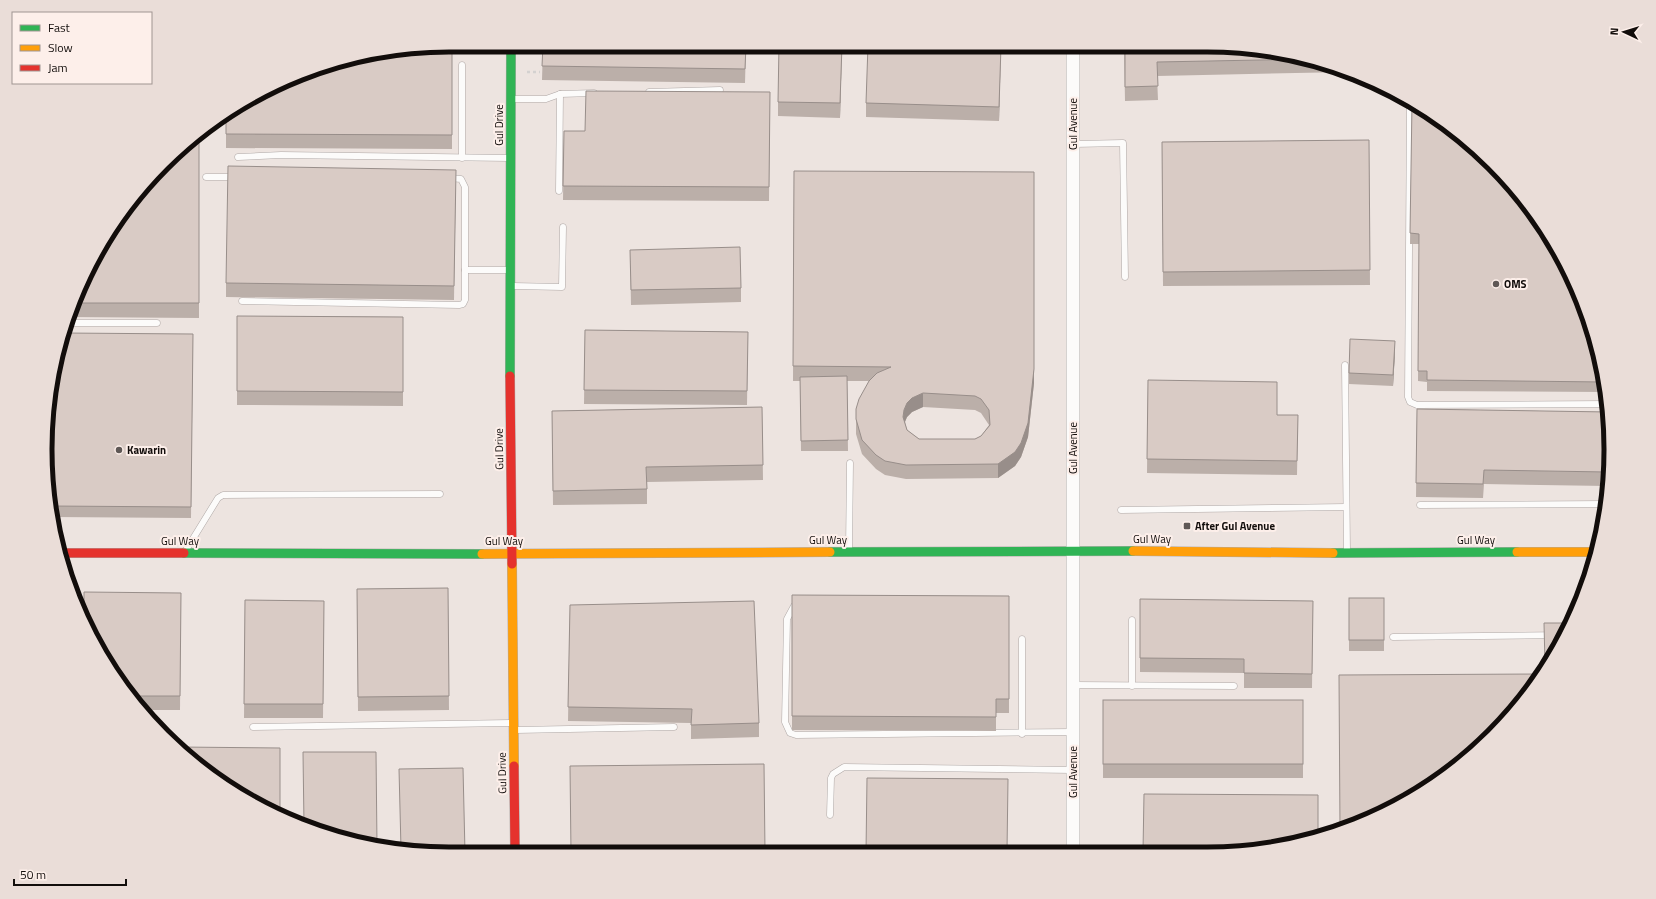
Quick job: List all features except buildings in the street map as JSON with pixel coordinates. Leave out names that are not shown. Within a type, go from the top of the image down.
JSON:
[{"type":"street","name":"Gul Drive","points":[[511,52],[510,404],[515,847]]},
{"type":"street","name":"Gul Avenue","points":[[1073,52],[1073,847]]},
{"type":"street","name":"Gul Way","points":[[66,553],[512,554],[1074,550],[1347,553],[1590,552]]},
{"type":"lane","points":[[462,65],[462,158]]},
{"type":"lane","points":[[640,92],[720,90]]},
{"type":"lane","points":[[510,99],[546,98],[560,94],[600,93]]},
{"type":"lane","points":[[559,191],[560,94]]},
{"type":"lane","points":[[1410,108],[1408,390],[1410,402],[1417,405],[1601,404]]},
{"type":"lane","points":[[1074,144],[1123,143],[1125,277]]},
{"type":"lane","points":[[238,157],[281,155],[511,158]]},
{"type":"lane","points":[[206,177],[246,178]]},
{"type":"lane","points":[[242,301],[461,305],[465,300],[464,182],[457,178],[442,178]]},
{"type":"lane","points":[[511,286],[562,286],[563,227]]},
{"type":"lane","points":[[465,270],[511,270]]},
{"type":"lane","points":[[73,323],[157,323]]},
{"type":"lane","points":[[1345,365],[1347,553]]},
{"type":"lane","points":[[849,552],[850,463]]},
{"type":"lane","points":[[184,554],[218,498],[223,495],[440,494]]},
{"type":"lane","points":[[1420,505],[1600,504]]},
{"type":"lane","points":[[1121,510],[1346,507]]},
{"type":"lane","points":[[807,605],[794,606],[787,619],[785,722],[790,733],[796,735],[1022,734],[1073,732]]},
{"type":"lane","points":[[1132,620],[1132,686]]},
{"type":"lane","points":[[1393,637],[1558,635]]},
{"type":"lane","points":[[1022,639],[1022,734]]},
{"type":"lane","points":[[1073,685],[1234,686]]},
{"type":"lane","points":[[253,727],[674,727]]},
{"type":"lane","points":[[830,815],[831,778],[833,774],[844,767],[1073,770]]},
{"type":"traffic: fast","points":[[510,376],[511,52]]},
{"type":"traffic: fast","points":[[830,552],[1133,551]]},
{"type":"traffic: fast","points":[[1333,553],[1517,552]]},
{"type":"traffic: fast","points":[[184,553],[482,554]]},
{"type":"traffic: slow","points":[[1133,551],[1333,553]]},
{"type":"traffic: slow","points":[[482,554],[830,552]]},
{"type":"traffic: slow","points":[[1517,552],[1590,552]]},
{"type":"traffic: slow","points":[[512,564],[514,766]]},
{"type":"traffic: jam","points":[[510,376],[512,564]]},
{"type":"traffic: jam","points":[[66,553],[184,553]]},
{"type":"traffic: jam","points":[[514,766],[515,847]]},
{"type":"place","name":"OMS","points":[[1496,284]]},
{"type":"place","name":"Kawarin","points":[[119,450]]},
{"type":"place","name":"After Gul Avenue","points":[[1187,526]]}]
